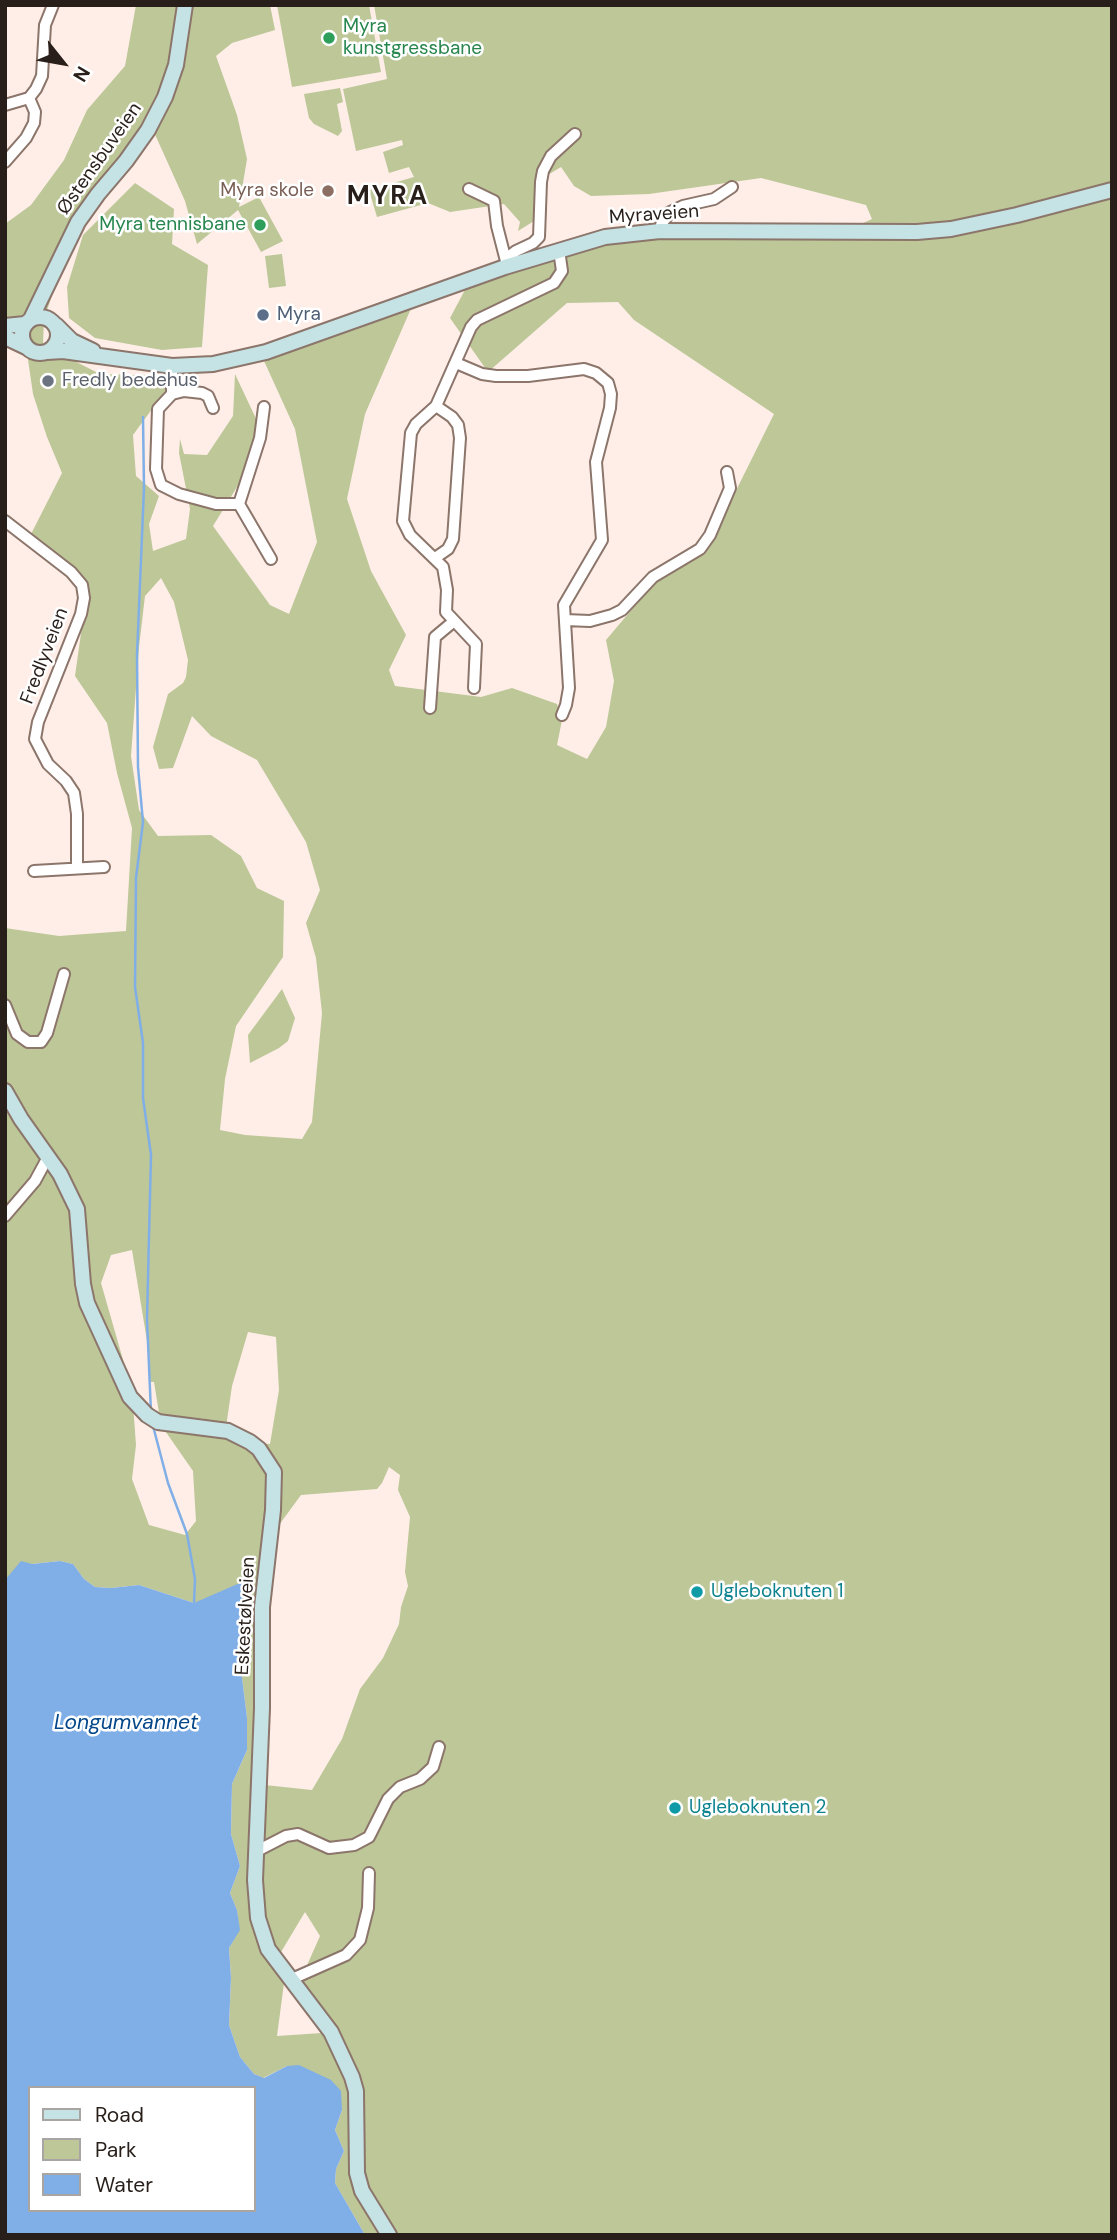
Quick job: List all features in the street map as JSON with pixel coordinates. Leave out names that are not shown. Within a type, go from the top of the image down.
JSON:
[{"type":"main road","name":"Østensbuveien","points":[[28,321],[78,222],[148,130],[165,97],[176,65],[185,5]]},
{"type":"main road","name":"Myraveien","points":[[47,352],[62,351],[172,366],[213,364],[266,352],[506,263],[614,235],[660,231],[917,232],[951,229],[1112,190]]},
{"type":"main road","name":"Østensbuveien","points":[[54,323],[51,299],[63,253]]},
{"type":"main road","points":[[5,326],[38,316],[54,323],[58,331],[57,342],[47,352],[33,352],[5,337]]},
{"type":"main road","points":[[26,347],[22,341],[22,331],[28,321]]},
{"type":"main road","name":"Myraveien","points":[[54,323],[72,341],[107,357]]},
{"type":"main road","name":"Eskestølveien","points":[[7,1100],[60,1174],[77,1209],[82,1284],[87,1303],[130,1397],[152,1418],[228,1431],[239,1436],[260,1449],[274,1472],[274,1498],[262,1608],[262,1708],[256,1852],[258,1918],[264,1941],[331,2032],[352,2077],[356,2104],[358,2173],[362,2191],[389,2235]]},
{"type":"street","points":[[5,105],[29,98],[42,76],[45,25],[53,5]]},
{"type":"street","points":[[5,162],[26,138],[34,123],[35,112],[29,98]]},
{"type":"street","points":[[506,263],[516,251],[540,237],[543,171],[551,156],[575,134]]},
{"type":"street","points":[[660,231],[670,212],[714,199],[732,187]]},
{"type":"street","points":[[469,189],[494,201],[506,263]]},
{"type":"street","points":[[474,688],[476,644],[446,612],[446,577],[443,567],[410,535],[402,520],[411,433],[415,424],[436,406],[471,327],[477,320],[554,282],[562,271],[559,250]]},
{"type":"street","points":[[456,363],[482,374],[496,376],[528,376],[584,369],[596,373],[608,383],[611,394],[610,408],[596,462],[602,540],[564,605],[569,688],[562,715]]},
{"type":"street","points":[[172,366],[172,394]]},
{"type":"street","points":[[213,408],[211,400],[202,393],[184,391],[172,394],[158,409],[156,469],[161,485],[179,494],[216,504],[239,504]]},
{"type":"street","points":[[435,558],[449,549],[453,539],[460,438],[458,425],[452,417],[436,406]]},
{"type":"street","points":[[264,407],[260,438],[239,504],[271,559]]},
{"type":"street","points":[[565,620],[590,621],[622,610],[653,577],[700,549],[710,535],[730,488],[727,471]]},
{"type":"street","name":"Fredlyveien","points":[[5,521],[71,572],[82,585],[82,614],[38,722],[35,739],[48,764],[74,793],[78,814],[77,867]]},
{"type":"street","points":[[430,708],[435,637],[453,622]]},
{"type":"street","points":[[34,871],[104,867]]},
{"type":"street","points":[[5,1004],[17,1034],[28,1042],[41,1042],[47,1033],[64,974]]},
{"type":"street","points":[[5,1216],[35,1181],[48,1157]]},
{"type":"street","points":[[256,1852],[286,1836],[298,1834],[329,1848],[354,1845],[369,1837],[388,1799],[400,1787],[420,1779],[433,1768],[439,1748]]},
{"type":"street","points":[[292,1979],[346,1955],[360,1940],[368,1908],[369,1873]]},
{"type":"green space","points":[[136,5],[270,5],[275,30],[232,43],[216,56],[237,115],[247,159],[239,207],[259,197],[283,241],[261,252],[238,210],[197,244],[185,201],[153,130],[68,249],[44,319],[43,345],[100,374],[170,376],[170,392],[166,390],[133,435],[136,476],[159,496],[149,524],[153,551],[186,539],[190,509],[179,453],[180,439],[184,454],[207,455],[233,416],[235,374],[259,425],[245,474],[213,526],[270,605],[289,614],[317,542],[295,429],[264,361],[253,360],[413,304],[365,414],[347,499],[371,571],[406,635],[389,670],[395,686],[481,697],[512,688],[557,704],[562,720],[557,745],[587,759],[606,727],[614,681],[606,640],[655,582],[710,543],[774,414],[634,320],[618,302],[567,303],[488,372],[450,318],[466,288],[511,260],[627,236],[846,231],[872,219],[866,205],[761,178],[649,194],[591,196],[574,186],[561,167],[546,176],[534,221],[518,231],[520,222],[504,204],[450,212],[428,203],[377,217],[369,190],[414,177],[409,167],[389,173],[383,152],[403,145],[402,140],[356,151],[343,89],[387,79],[374,5],[1112,5],[1112,2235],[365,2235],[335,2183],[336,2169],[344,2151],[335,2130],[342,2110],[287,2066],[263,2078],[254,2074],[240,2057],[229,2025],[229,1948],[239,1930],[237,1910],[230,1893],[240,1866],[231,1834],[232,1784],[247,1750],[247,1718],[240,1661],[247,1611],[246,1593],[194,1603],[139,1585],[95,1587],[84,1579],[73,1564],[60,1561],[32,1564],[5,1580],[5,928],[59,936],[126,931],[132,828],[107,723],[75,676],[83,619],[77,582],[28,540],[62,473],[33,394],[25,339],[5,332],[5,224],[31,205],[64,160],[87,110],[125,66]],"holes":[[[161,578],[174,602],[188,660],[183,683],[168,694],[153,747],[159,769],[173,768],[192,716],[211,736],[257,760],[306,842],[320,890],[306,923],[316,958],[322,1013],[312,1122],[302,1139],[245,1135],[220,1130],[225,1079],[236,1026],[283,957],[284,901],[257,888],[241,856],[211,835],[158,836],[139,810],[131,756],[145,596]],[[132,1250],[150,1359],[149,1382],[154,1382],[161,1425],[193,1471],[196,1521],[185,1535],[149,1525],[132,1479],[136,1445],[132,1391],[101,1283],[111,1255]],[[248,1332],[276,1337],[279,1390],[270,1444],[253,1443],[226,1427],[232,1386]],[[389,1467],[400,1475],[398,1490],[410,1517],[405,1572],[408,1586],[399,1624],[383,1658],[360,1689],[342,1739],[312,1790],[255,1784],[251,1764],[257,1738],[268,1540],[301,1495],[377,1489]],[[305,1912],[320,1936],[297,1988],[322,2033],[277,2036],[286,1968],[278,1957]]]},
{"type":"green space","name":"Myra kunstgressbane","points":[[277,5],[369,5],[381,72],[292,87]]},
{"type":"green space","points":[[340,88],[343,102],[337,104],[342,131],[338,136],[314,124],[309,118],[304,94]]},
{"type":"green space","points":[[135,183],[174,209],[172,244],[208,265],[202,347],[162,350],[95,338],[69,318],[67,287],[83,235]]},
{"type":"green space","points":[[282,254],[286,286],[269,288],[265,256]]},
{"type":"green space","points":[[282,989],[295,1018],[288,1041],[250,1063],[248,1035]]},
{"type":"water","name":"Longumvannet","points":[[21,1561],[32,1564],[60,1561],[73,1564],[84,1579],[95,1587],[139,1585],[194,1603],[249,1581],[240,1661],[247,1718],[247,1750],[232,1784],[231,1834],[240,1866],[230,1893],[237,1910],[240,1930],[229,1948],[229,2025],[240,2057],[254,2074],[264,2078],[287,2066],[299,2065],[331,2080],[341,2091],[342,2110],[335,2130],[344,2151],[336,2169],[335,2183],[365,2235],[5,2235],[5,1580]]},
{"type":"waterway","points":[[143,417],[144,488],[137,655],[138,767],[143,822],[136,878],[135,987],[143,1043],[143,1098],[151,1155],[147,1319],[151,1413]]},
{"type":"waterway","points":[[153,1426],[168,1483],[187,1534],[195,1579],[194,1603]]},
{"type":"place","name":"Myra kunstgressbane","points":[[329,38]]},
{"type":"place","name":"Myra skole","points":[[328,191]]},
{"type":"place","name":"Myra tennisbane","points":[[260,225]]},
{"type":"place","name":"Myra","points":[[263,315]]},
{"type":"place","name":"Fredly bedehus","points":[[48,381]]},
{"type":"place","name":"Ugleboknuten 1","points":[[697,1592]]},
{"type":"place","name":"Ugleboknuten 2","points":[[675,1808]]},
{"type":"district","name":"MYRA","points":[[388,197]]}]
